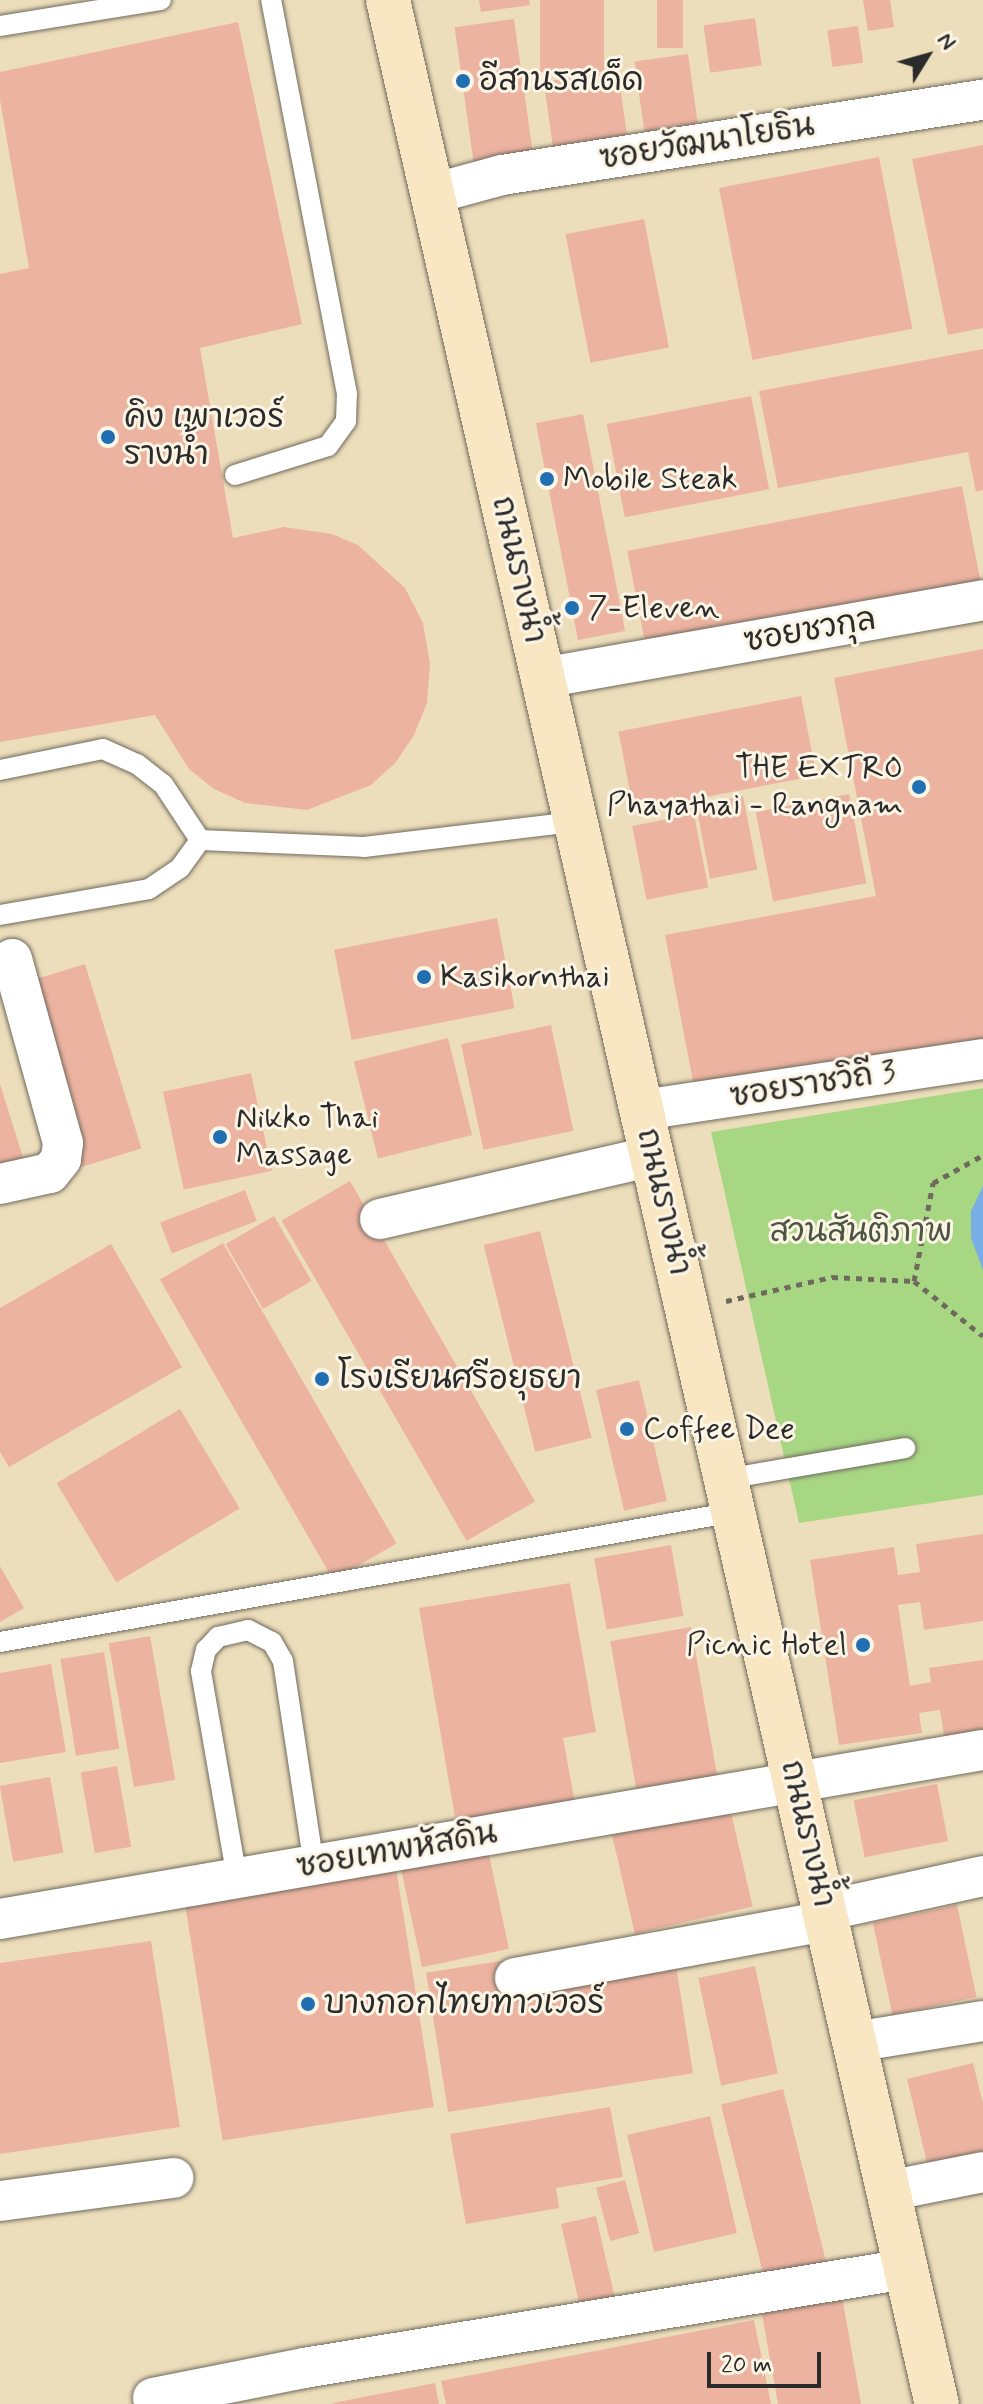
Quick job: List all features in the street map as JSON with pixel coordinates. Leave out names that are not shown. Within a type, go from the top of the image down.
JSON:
[{"type":"street","name":"ถนนรางน้ำ","points":[[388,0],[937,2404]]},
{"type":"street","name":"ซอยวัฒนาโยธิน","points":[[432,194],[502,175],[983,100]]},
{"type":"street","name":"ซอยชวกุล","points":[[542,678],[983,600]]},
{"type":"street","points":[[0,1184],[50,1173],[61,1159],[63,1143],[12,959]]},
{"type":"street","name":"ซอยราชวิถี 3","points":[[642,1110],[983,1059]]},
{"type":"street","points":[[380,1219],[652,1156]]},
{"type":"street","name":"ซอยเทพหัสดิน","points":[[0,1919],[314,1865],[569,1813],[795,1782],[983,1750]]},
{"type":"street","points":[[515,1978],[825,1916],[983,1876]]},
{"type":"street","points":[[854,2042],[983,2021]]},
{"type":"street","points":[[888,2191],[983,2172]]},
{"type":"street","points":[[0,2201],[173,2178]]},
{"type":"street","points":[[153,2398],[304,2368],[906,2269]]},
{"type":"lane","points":[[0,26],[161,0]]},
{"type":"lane","points":[[235,475],[328,446],[346,421],[347,394],[271,0]]},
{"type":"lane","points":[[0,770],[103,749],[137,764],[163,784],[200,840]]},
{"type":"lane","points":[[200,840],[364,847],[575,822]]},
{"type":"lane","points":[[0,915],[149,889],[180,868],[200,840]]},
{"type":"lane","points":[[0,1642],[730,1495],[905,1448]]},
{"type":"lane","points":[[237,1878],[201,1671],[206,1650],[218,1637],[248,1630],[272,1642],[283,1661],[314,1865]]},
{"type":"path","points":[[914,1281],[933,1183],[983,1155]]},
{"type":"path","points":[[724,1302],[832,1277],[914,1281],[983,1336]]},
{"type":"green space","name":"สวนสันติภาพ","points":[[983,1088],[983,1495],[799,1523],[711,1132]]},
{"type":"water","points":[[983,1186],[983,1270],[971,1238],[971,1211]]},
{"type":"building","points":[[479,0],[529,0],[530,5],[481,12]]},
{"type":"building","points":[[540,0],[604,0],[604,72],[540,72]]},
{"type":"building","points":[[657,0],[683,0],[683,48],[657,48]]},
{"type":"building","points":[[863,0],[890,0],[894,27],[868,31]]},
{"type":"building","points":[[755,18],[762,66],[710,73],[704,25]]},
{"type":"building","points":[[514,19],[533,158],[474,166],[455,27]]},
{"type":"building","name":"คิง เพาเวอร์ รางน้ำ","points":[[238,22],[302,324],[200,348],[233,538],[284,527],[332,534],[358,545],[405,588],[423,623],[430,664],[427,703],[414,735],[396,762],[371,785],[307,810],[245,803],[214,789],[189,769],[155,715],[0,742],[0,274],[29,268],[0,100],[0,72]]},
{"type":"building","points":[[858,26],[863,63],[832,67],[827,30]]},
{"type":"building","points":[[688,54],[699,131],[645,139],[635,62]]},
{"type":"building","points":[[618,71],[629,151],[555,162],[544,81]]},
{"type":"building","points":[[983,145],[983,328],[948,335],[912,159]]},
{"type":"building","points":[[879,157],[912,329],[752,360],[719,188]]},
{"type":"building","points":[[644,219],[669,348],[590,363],[565,234]]},
{"type":"building","points":[[983,349],[983,490],[976,492],[968,452],[778,488],[759,391]]},
{"type":"building","points":[[751,396],[769,489],[625,517],[607,424]]},
{"type":"building","points":[[583,414],[625,631],[578,640],[536,423]]},
{"type":"building","points":[[962,486],[981,586],[647,651],[627,551]]},
{"type":"building","name":"THE EXTRO Phayathai - Rangnam","points":[[983,649],[983,1043],[696,1097],[665,935],[876,896],[834,678]]},
{"type":"building","points":[[801,696],[816,776],[634,811],[618,731]]},
{"type":"building","points":[[849,794],[866,883],[773,901],[756,812]]},
{"type":"building","points":[[743,796],[757,870],[710,879],[696,805]]},
{"type":"building","points":[[694,814],[708,888],[646,900],[632,826]]},
{"type":"building","name":"Kasikornthai","points":[[497,918],[515,1008],[352,1040],[334,950]]},
{"type":"building","points":[[85,964],[141,1149],[82,1167],[26,982]]},
{"type":"building","points":[[551,1025],[573,1131],[483,1150],[461,1044]]},
{"type":"building","points":[[448,1038],[472,1135],[378,1158],[354,1061]]},
{"type":"building","points":[[251,1073],[272,1171],[184,1190],[163,1092]]},
{"type":"building","points":[[0,1084],[27,1170],[0,1178]]},
{"type":"building","points":[[350,1181],[535,1501],[467,1541],[282,1220]]},
{"type":"building","points":[[245,1190],[257,1221],[172,1253],[160,1223]]},
{"type":"building","points":[[274,1216],[312,1281],[263,1309],[226,1244]]},
{"type":"building","points":[[540,1231],[592,1438],[535,1452],[484,1245]]},
{"type":"building","points":[[223,1243],[396,1544],[333,1580],[160,1280]]},
{"type":"building","points":[[111,1244],[182,1367],[9,1467],[0,1452],[0,1308]]},
{"type":"building","points":[[639,1380],[667,1501],[624,1511],[596,1390]]},
{"type":"building","points":[[180,1409],[240,1508],[116,1583],[57,1483]]},
{"type":"building","name":"Picnic Hotel","points":[[983,1534],[983,1621],[924,1630],[920,1602],[898,1605],[910,1686],[931,1682],[929,1668],[983,1660],[983,1736],[945,1742],[940,1710],[919,1713],[922,1733],[839,1745],[810,1560],[894,1547],[898,1575],[920,1572],[916,1544]]},
{"type":"building","points":[[671,1545],[684,1616],[607,1629],[594,1559]]},
{"type":"building","points":[[0,1566],[24,1608],[0,1622]]},
{"type":"building","points":[[570,1583],[596,1732],[563,1738],[575,1803],[456,1823],[419,1608]]},
{"type":"building","points":[[691,1627],[718,1778],[637,1792],[610,1641]]},
{"type":"building","points":[[150,1636],[175,1780],[134,1787],[109,1643]]},
{"type":"building","points":[[104,1652],[119,1749],[76,1756],[61,1659]]},
{"type":"building","points":[[51,1664],[66,1752],[0,1763],[0,1673]]},
{"type":"building","points":[[117,1766],[131,1847],[95,1853],[81,1772]]},
{"type":"building","points":[[50,1777],[63,1853],[13,1862],[0,1786]]},
{"type":"building","points":[[937,1784],[948,1841],[865,1857],[854,1800]]},
{"type":"building","points":[[730,1808],[753,1906],[635,1934],[612,1835]]},
{"type":"building","points":[[488,1850],[509,1949],[422,1967],[401,1869]]},
{"type":"building","name":"บางกอกไทยทาวเวอร์","points":[[396,1868],[434,2107],[222,2140],[185,1901]]},
{"type":"building","points":[[957,1905],[977,1997],[892,2015],[873,1923]]},
{"type":"building","points":[[671,1934],[693,2073],[448,2112],[426,1973]]},
{"type":"building","points":[[151,1941],[180,2127],[0,2154],[0,1963]]},
{"type":"building","points":[[755,1966],[778,2074],[721,2086],[698,1978]]},
{"type":"building","points":[[973,2063],[983,2103],[983,2162],[930,2175],[907,2079]]},
{"type":"building","points":[[783,2089],[828,2268],[765,2283],[721,2104]]},
{"type":"building","points":[[610,2107],[623,2177],[556,2188],[559,2208],[466,2224],[450,2134]]},
{"type":"building","points":[[710,2116],[737,2233],[654,2252],[627,2135]]},
{"type":"building","points":[[625,2180],[639,2233],[610,2241],[596,2188]]},
{"type":"building","points":[[596,2216],[617,2309],[582,2317],[561,2224]]},
{"type":"building","points":[[842,2296],[861,2404],[778,2404],[761,2309]]},
{"type":"building","points":[[754,2320],[771,2404],[446,2404],[441,2381]]},
{"type":"building","points":[[435,2383],[439,2404],[333,2404],[333,2403]]},
{"type":"place","name":"อีสานรสเด็ด","points":[[463,81]]},
{"type":"place","name":"คิง เพาเวอร์ รางน้ำ","points":[[108,437]]},
{"type":"place","name":"Mobile Steak","points":[[547,479]]},
{"type":"place","name":"7-Eleven","points":[[572,608]]},
{"type":"place","name":"THE EXTRO Phayathai - Rangnam","points":[[919,787]]},
{"type":"place","name":"Kasikornthai","points":[[424,977]]},
{"type":"place","name":"Nikko Thai Massage","points":[[220,1137]]},
{"type":"place","name":"โรงเรียนศรีอยุธยา","points":[[322,1379]]},
{"type":"place","name":"Coffee Dee","points":[[627,1429]]},
{"type":"place","name":"Picnic Hotel","points":[[863,1645]]},
{"type":"place","name":"บางกอกไทยทาวเวอร์","points":[[308,2004]]}]
